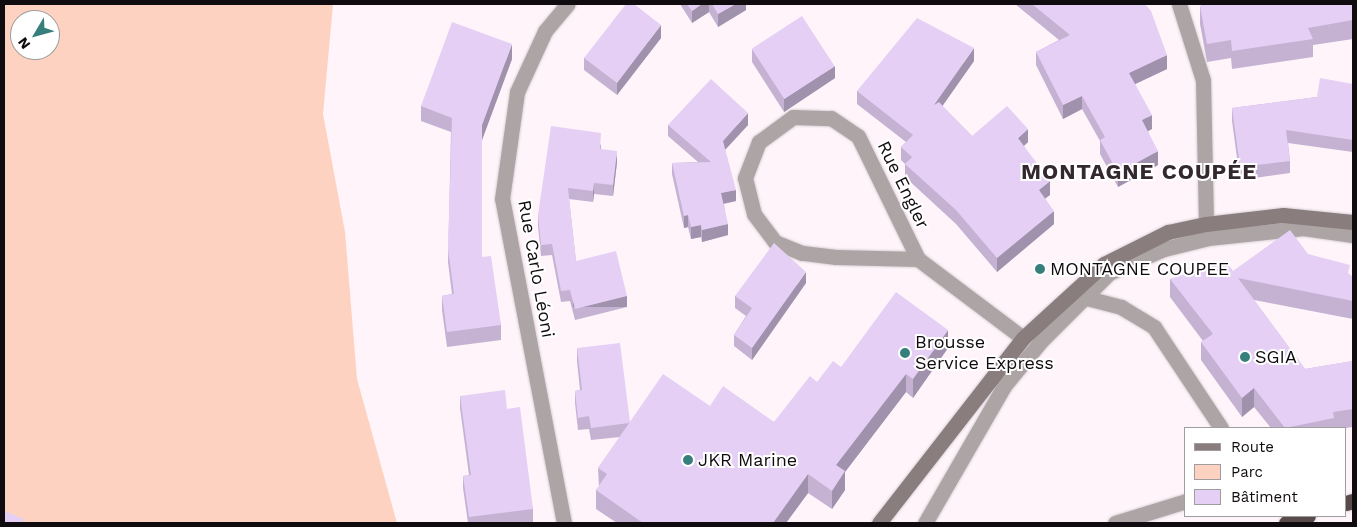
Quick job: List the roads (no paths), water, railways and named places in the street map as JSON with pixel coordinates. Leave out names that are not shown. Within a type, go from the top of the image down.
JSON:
[{"type":"highway","points":[[1286,523],[1305,517]]},
{"type":"street","name":"Rue Carlo Léoni","points":[[562,517],[502,199],[517,92],[545,32],[568,4]]},
{"type":"street","points":[[1179,4],[1203,80],[1206,224]]},
{"type":"street","name":"Rue Engler","points":[[918,259],[836,258],[802,253],[775,242],[754,214],[745,178],[759,142],[793,117],[831,118],[858,136],[918,259],[1023,338]]},
{"type":"street","points":[[925,523],[1004,386],[1075,295],[1104,264],[1152,240],[1206,224],[1283,215],[1353,222]]},
{"type":"street","points":[[879,523],[1023,338],[1075,295],[1108,273],[1164,250],[1208,238],[1303,228],[1353,235]]},
{"type":"street","points":[[1075,295],[1121,307],[1154,327],[1220,427]]},
{"type":"street","points":[[1115,523],[1184,502]]},
{"type":"place","name":"MONTAGNE COUPEE","points":[[1040,269]]},
{"type":"place","name":"Brousse Service Express","points":[[905,353]]},
{"type":"place","name":"SGIA","points":[[1245,357]]},
{"type":"place","name":"JKR Marine","points":[[688,460]]},
{"type":"district","name":"MONTAGNE COUPÉE","points":[[1139,172]]}]
